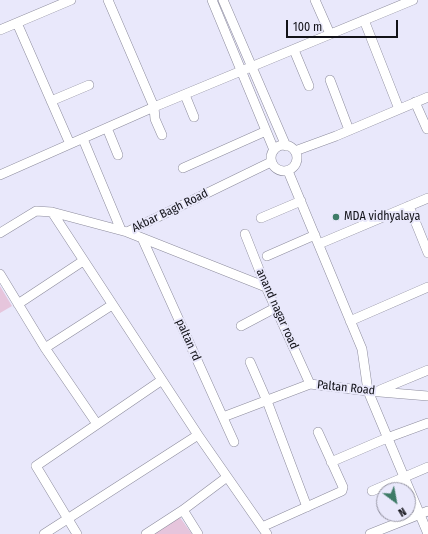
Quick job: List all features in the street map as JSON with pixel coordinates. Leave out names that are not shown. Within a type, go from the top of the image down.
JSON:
[{"type":"street","points":[[0,30],[72,0]]},
{"type":"street","points":[[108,0],[154,107],[156,119],[162,135]]},
{"type":"street","points":[[212,0],[274,150]]},
{"type":"street","points":[[223,0],[286,146]]},
{"type":"street","points":[[315,0],[330,34]]},
{"type":"street","points":[[0,175],[154,107],[413,0]]},
{"type":"street","points":[[364,20],[399,109]]},
{"type":"street","points":[[17,23],[70,144]]},
{"type":"street","points":[[294,50],[309,86]]},
{"type":"street","points":[[330,80],[348,130]]},
{"type":"street","points":[[51,101],[88,85]]},
{"type":"street","points":[[185,95],[194,117]]},
{"type":"street","points":[[295,151],[428,97]]},
{"type":"street","points":[[415,102],[427,128]]},
{"type":"street","points":[[107,128],[118,155]]},
{"type":"street","points":[[183,168],[266,131]]},
{"type":"street","points":[[83,139],[124,231],[266,287]]},
{"type":"street","points":[[279,146],[286,146],[295,151],[296,163],[292,169],[288,171],[276,169],[271,162],[271,155],[279,146]]},
{"type":"street","name":"Akbar Bagh Road","points":[[0,234],[36,211],[52,212],[124,231],[271,162]]},
{"type":"street","points":[[288,171],[362,349],[368,391],[404,476],[424,512],[428,534]]},
{"type":"street","points":[[319,244],[428,198]]},
{"type":"street","points":[[261,218],[301,201]]},
{"type":"street","points":[[409,206],[428,253]]},
{"type":"street","points":[[52,212],[198,435],[264,531],[307,507],[342,491],[343,487],[318,432]]},
{"type":"street","name":"anand nagar road","points":[[245,234],[266,287],[310,384]]},
{"type":"street","points":[[267,256],[315,235]]},
{"type":"street","name":"paltan rd","points":[[142,238],[234,442]]},
{"type":"street","points":[[18,304],[83,261]]},
{"type":"street","points":[[0,274],[45,348],[97,424]]},
{"type":"street","points":[[350,321],[428,287]]},
{"type":"street","points":[[45,348],[112,305]]},
{"type":"street","points":[[241,326],[276,308]]},
{"type":"street","points":[[250,362],[267,401],[307,507]]},
{"type":"street","points":[[377,392],[381,388],[390,386],[428,370]]},
{"type":"street","points":[[77,534],[36,466],[162,380]]},
{"type":"street","name":"Paltan Road","points":[[223,417],[310,384],[428,396]]},
{"type":"street","points":[[331,462],[387,438],[428,423]]},
{"type":"street","points":[[44,534],[198,435]]},
{"type":"street","points":[[372,490],[428,467]]},
{"type":"street","points":[[146,534],[183,510],[227,478]]},
{"type":"street","points":[[183,510],[198,534]]},
{"type":"street","points":[[370,534],[424,512]]},
{"type":"shaded area","points":[[0,286],[12,306],[0,313]]},
{"type":"shaded area","points":[[179,516],[192,534],[152,534]]},
{"type":"place","name":"MDA vidhyalaya","points":[[336,217]]}]
